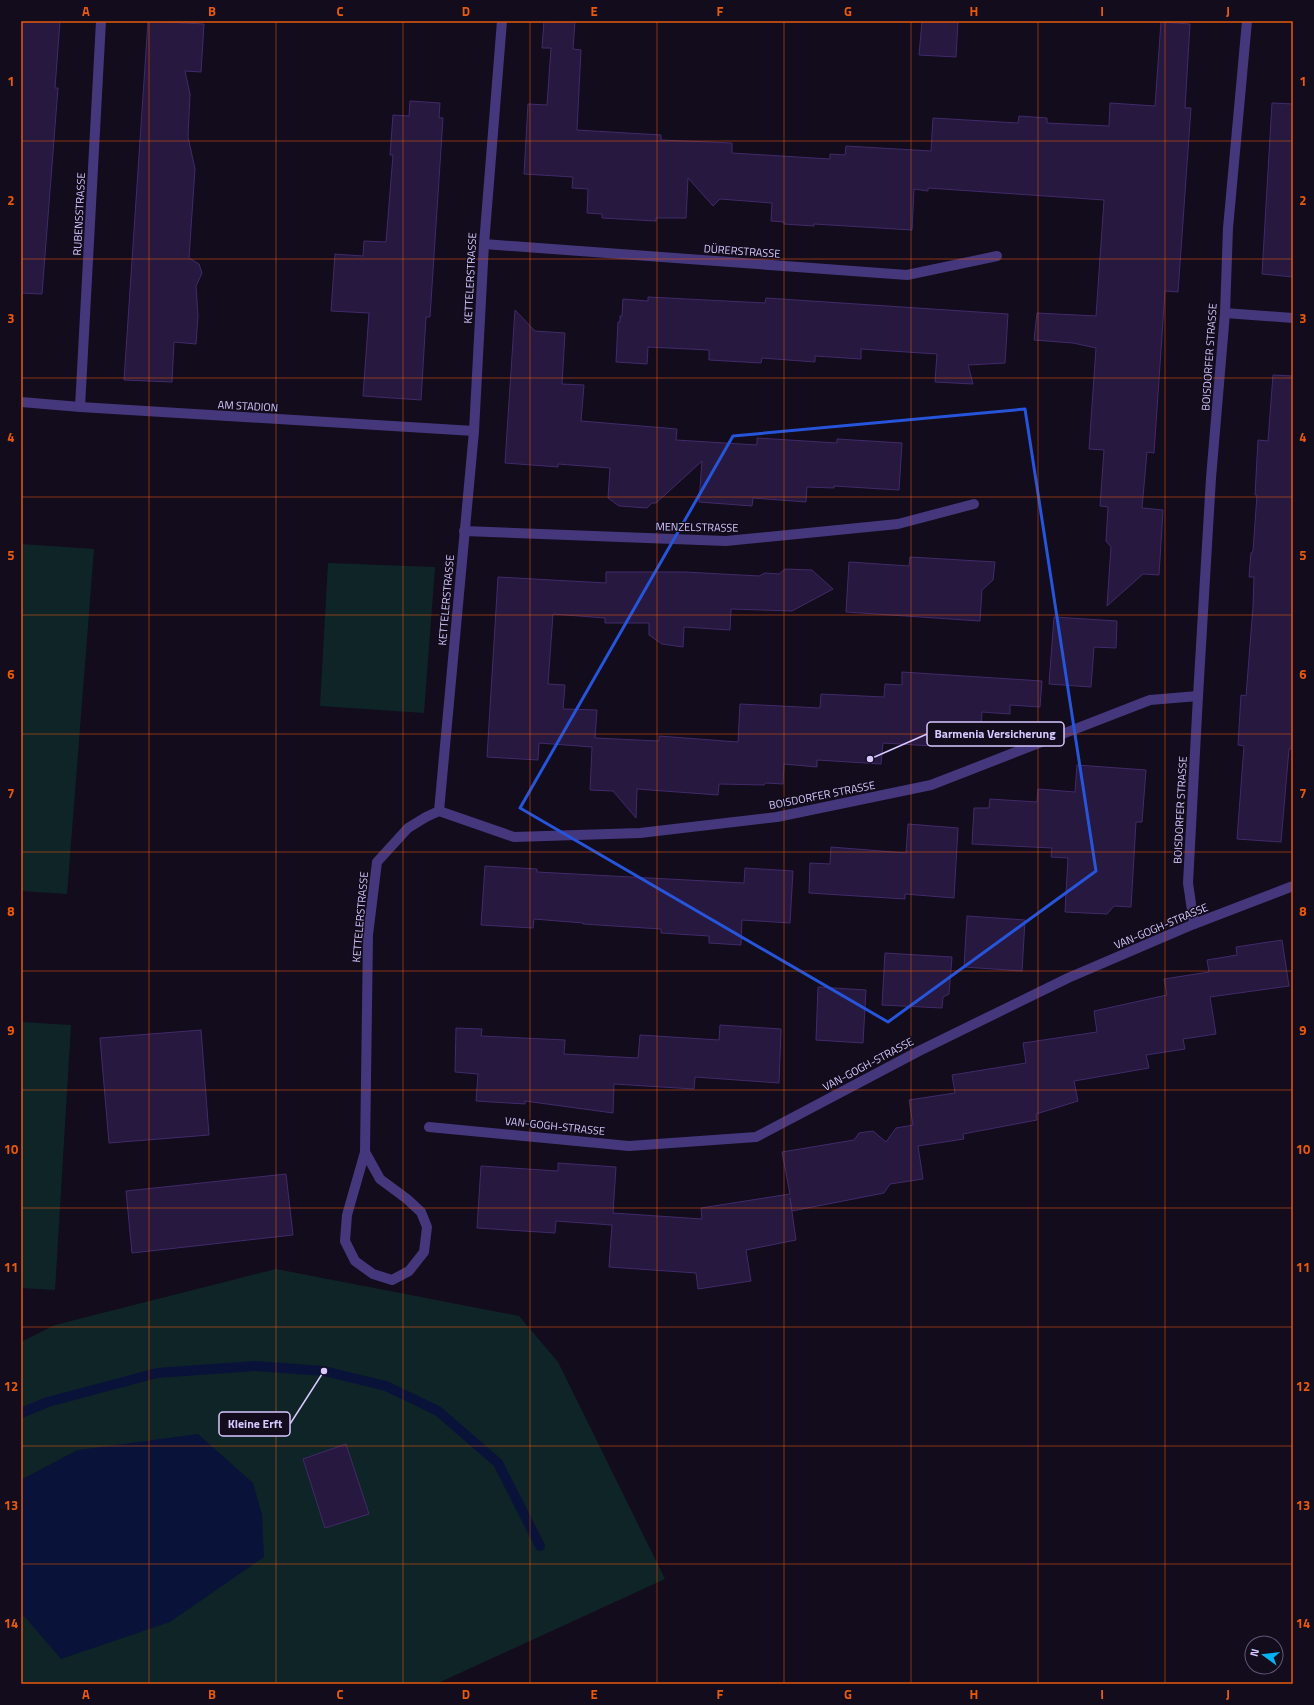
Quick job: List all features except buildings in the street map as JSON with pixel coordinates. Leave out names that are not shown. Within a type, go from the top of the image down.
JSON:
[{"type":"street","name":"RUBENSSTRASSE","points":[[80,408],[101,21]]},
{"type":"street","name":"KETTELERSTRASSE","points":[[365,1152],[380,1180],[407,1199],[421,1212],[427,1227],[424,1252],[409,1271],[392,1280],[373,1274],[355,1261],[345,1241],[346,1215],[365,1152],[368,935],[377,862],[408,828],[439,811],[474,431],[484,244],[502,21]]},
{"type":"street","name":"BOISDORFER STRASSE","points":[[1194,924],[1188,883],[1198,696],[1212,478],[1225,312],[1228,228],[1247,21]]},
{"type":"street","name":"DÜRERSTRASSE","points":[[484,244],[908,275],[997,256]]},
{"type":"street","points":[[1225,312],[1293,318]]},
{"type":"street","name":"AM STADION","points":[[21,402],[80,408],[474,431]]},
{"type":"street","name":"MENZELSTRASSE","points":[[464,531],[726,541],[898,524],[974,504]]},
{"type":"street","name":"BOISDORFER STRASSE","points":[[439,811],[514,837],[640,833],[777,817],[931,785],[1150,700],[1198,696]]},
{"type":"street","name":"VAN-GOGH-STRASSE","points":[[429,1127],[629,1146],[756,1137],[926,1047],[1068,978],[1194,924],[1293,886]]},
{"type":"highlighted area","points":[[1025,409],[1096,871],[888,1022],[520,808],[733,436]]},
{"type":"green space","points":[[21,544],[94,549],[67,894],[21,891]]},
{"type":"green space","points":[[328,563],[435,567],[424,713],[320,706]]},
{"type":"green space","points":[[21,1022],[71,1025],[55,1290],[21,1288]]},
{"type":"green space","points":[[276,1269],[519,1316],[558,1362],[665,1579],[436,1684],[21,1684],[21,1617],[24,1615],[78,1450],[21,1480],[21,1342],[55,1325]]},
{"type":"water","points":[[198,1434],[253,1483],[262,1514],[264,1557],[170,1622],[61,1659],[24,1616],[21,1617],[21,1480],[78,1450]]},
{"type":"waterway","points":[[21,1413],[48,1402],[157,1373],[255,1366],[324,1371],[386,1386],[438,1411],[498,1463],[540,1546]]},
{"type":"place","name":"Barmenia Versicherung","points":[[870,759]]},
{"type":"place","name":"Kleine Erft","points":[[324,1371]]}]
